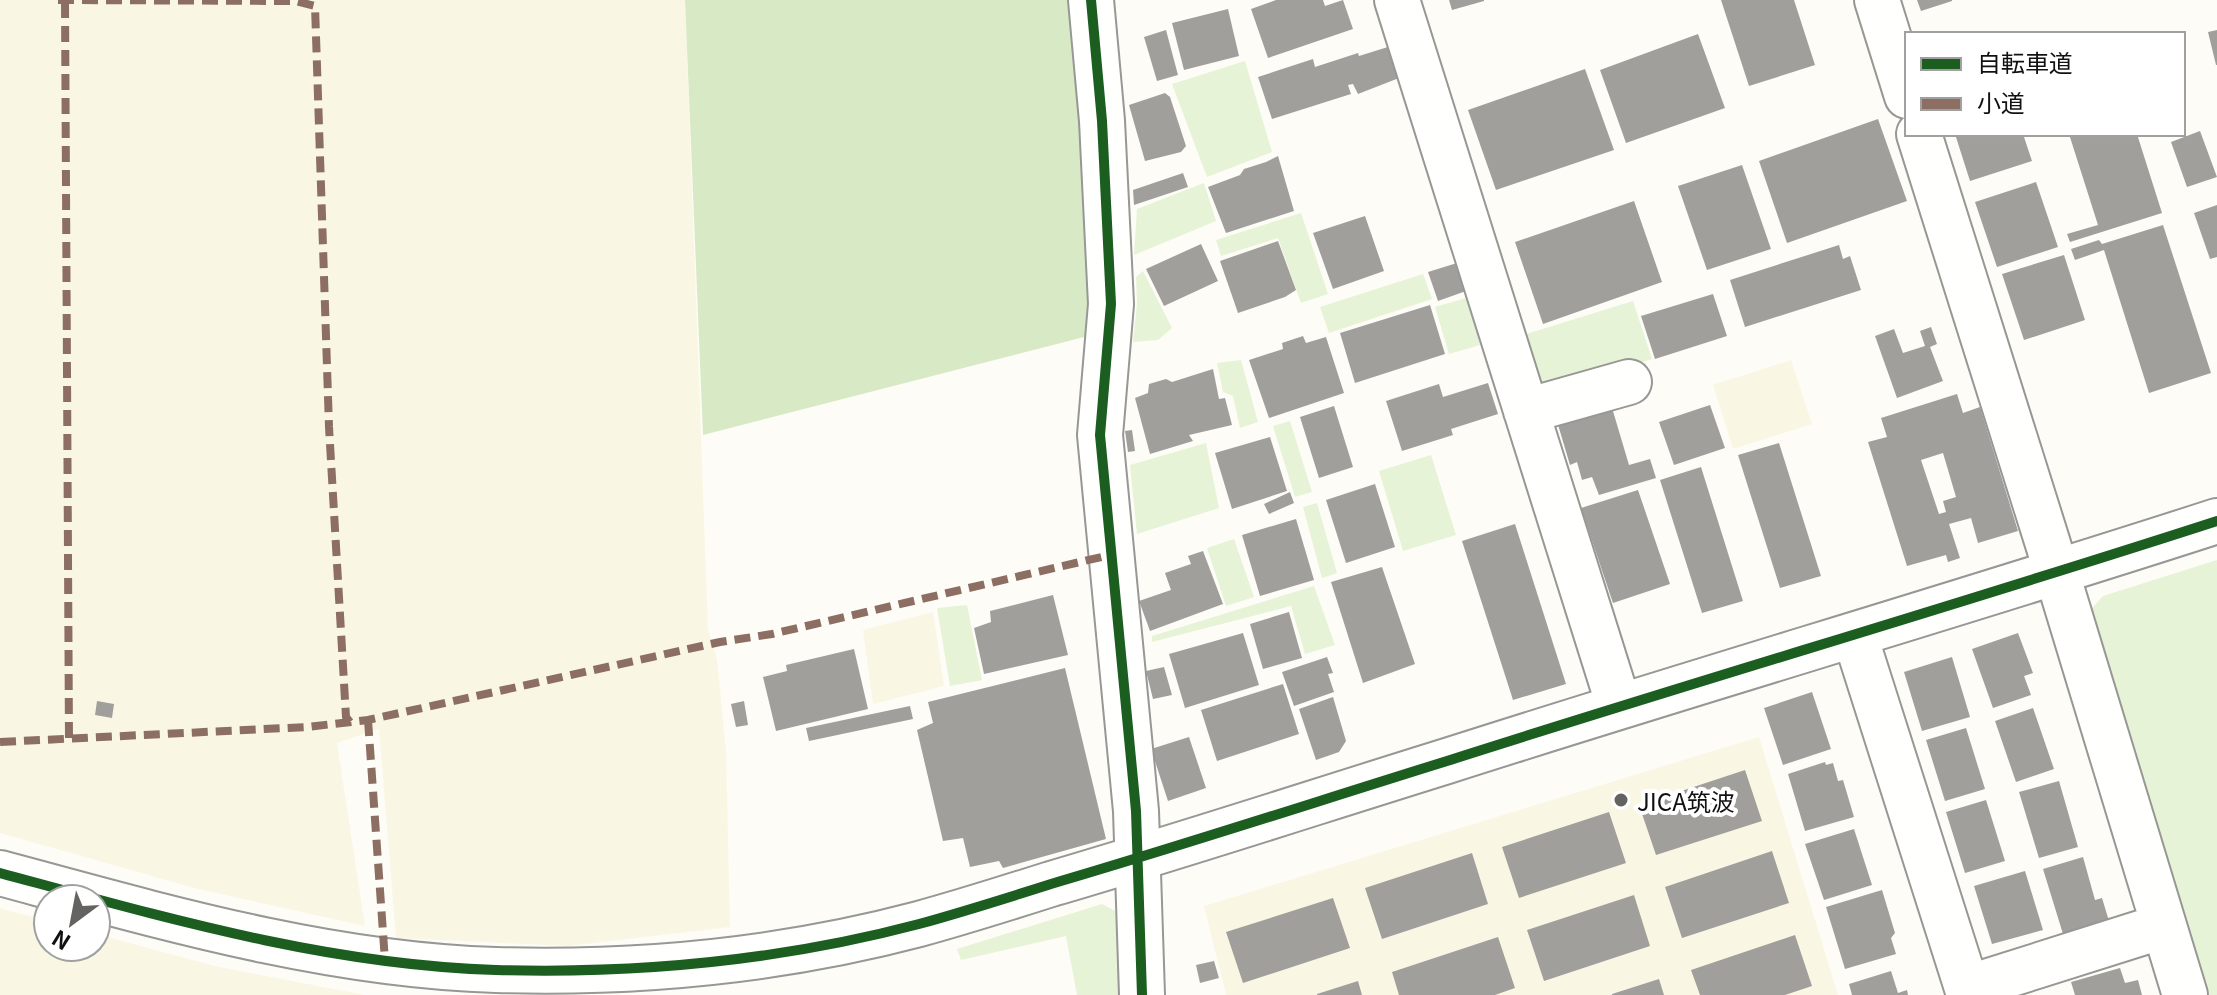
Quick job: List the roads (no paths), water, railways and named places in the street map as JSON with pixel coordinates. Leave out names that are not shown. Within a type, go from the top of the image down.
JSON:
[{"type":"street","points":[[1091,0],[1102,121],[1111,304],[1100,435],[1138,858],[1142,995]]},
{"type":"street","points":[[1397,0],[1619,706]]},
{"type":"street","points":[[1877,0],[1905,90]]},
{"type":"street","points":[[1920,136],[2185,995]]},
{"type":"street","points":[[1526,411],[1629,382]]},
{"type":"street","points":[[0,873],[214,930],[370,958],[494,970],[681,965],[798,949],[916,925],[1619,706],[1855,636],[2217,521]]},
{"type":"street","points":[[1855,636],[1967,988],[2163,926]]},
{"type":"place","name":"JICA筑波","points":[[1621,800]]}]
